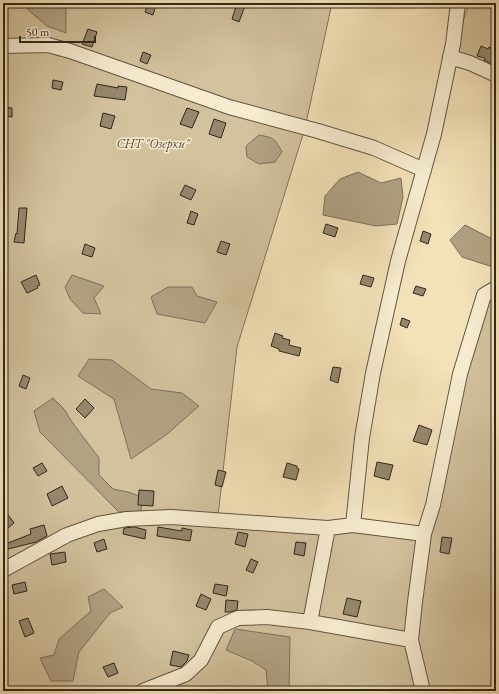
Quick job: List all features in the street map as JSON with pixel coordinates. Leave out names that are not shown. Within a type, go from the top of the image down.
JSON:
[{"type":"street","points":[[353,525],[362,438],[373,373],[398,261],[434,134],[450,57],[458,3]]},
{"type":"street","points":[[3,46],[48,45],[70,51],[229,107],[374,148],[424,170]]},
{"type":"street","points":[[450,57],[470,63],[496,75]]},
{"type":"street","points":[[423,691],[411,640],[424,534],[433,505],[462,367],[484,295],[496,288]]},
{"type":"street","points":[[3,570],[67,536],[98,524],[127,519],[171,517],[328,528],[353,525],[424,534]]},
{"type":"street","points":[[310,622],[328,528]]},
{"type":"street","points":[[143,691],[186,674],[202,660],[218,627],[238,618],[267,617],[310,622],[411,640]]},
{"type":"green space","name":"СНТ \"Озерки\"","points":[[3,3],[332,3],[305,128],[237,347],[217,525],[424,534],[486,300],[496,298],[496,691],[3,691]]},
{"type":"green space","points":[[469,3],[496,3],[496,82],[451,60]]},
{"type":"shaded area","points":[[42,3],[66,3],[66,33],[47,26],[27,9]]},
{"type":"shaded area","points":[[259,135],[274,139],[278,144],[282,152],[275,162],[259,164],[247,157],[246,146]]},
{"type":"shaded area","points":[[358,172],[381,183],[401,178],[403,197],[397,224],[376,226],[323,215],[325,196],[340,179]]},
{"type":"shaded area","points":[[465,225],[496,241],[496,268],[462,257],[450,240]]},
{"type":"shaded area","points":[[72,275],[104,286],[94,298],[101,314],[83,313],[70,299],[65,287]]},
{"type":"shaded area","points":[[168,287],[192,287],[197,296],[217,302],[205,323],[157,314],[151,297]]},
{"type":"shaded area","points":[[89,359],[112,360],[151,389],[182,393],[199,406],[166,435],[131,459],[114,399],[78,376]]},
{"type":"shaded area","points":[[53,398],[64,409],[99,458],[99,475],[113,489],[142,497],[141,512],[119,512],[40,432],[34,411]]},
{"type":"shaded area","points":[[104,589],[123,607],[110,613],[79,652],[73,681],[51,681],[40,658],[54,655],[59,639],[91,611],[88,597]]},
{"type":"shaded area","points":[[235,629],[290,637],[289,691],[268,691],[266,670],[252,661],[226,650]]},
{"type":"building","points":[[148,3],[156,5],[153,15],[145,12]]},
{"type":"building","points":[[237,3],[246,3],[239,22],[232,19]]},
{"type":"building","points":[[88,29],[97,32],[92,47],[82,44]]},
{"type":"building","points":[[481,46],[496,50],[496,66],[484,60],[485,58],[477,56]]},
{"type":"building","points":[[143,52],[151,55],[147,64],[140,61]]},
{"type":"building","points":[[53,80],[63,82],[61,90],[52,88]]},
{"type":"building","points":[[97,84],[118,88],[118,86],[127,87],[125,100],[94,96]]},
{"type":"building","points":[[3,107],[12,108],[12,117],[3,116]]},
{"type":"building","points":[[187,108],[199,112],[192,128],[180,124]]},
{"type":"building","points":[[103,113],[115,116],[111,129],[100,126]]},
{"type":"building","points":[[214,119],[226,123],[221,138],[209,134]]},
{"type":"building","points":[[185,185],[196,190],[191,200],[180,195]]},
{"type":"building","points":[[19,208],[27,208],[24,243],[14,242],[16,233],[17,234]]},
{"type":"building","points":[[191,211],[198,214],[194,225],[187,223]]},
{"type":"building","points":[[326,224],[338,228],[335,237],[323,233]]},
{"type":"building","points":[[423,231],[431,234],[428,244],[420,241]]},
{"type":"building","points":[[221,241],[230,244],[226,255],[217,252]]},
{"type":"building","points":[[85,244],[95,248],[92,257],[82,254]]},
{"type":"building","points":[[36,275],[40,285],[37,286],[38,288],[27,293],[21,282]]},
{"type":"building","points":[[363,275],[374,278],[371,287],[360,284]]},
{"type":"building","points":[[416,286],[426,289],[423,296],[413,293]]},
{"type":"building","points":[[402,318],[410,321],[407,328],[400,325]]},
{"type":"building","points":[[275,333],[283,336],[282,338],[290,340],[289,345],[301,348],[299,356],[279,351],[279,349],[271,346]]},
{"type":"building","points":[[333,367],[341,368],[338,383],[330,380]]},
{"type":"building","points":[[23,375],[30,378],[26,389],[19,386]]},
{"type":"building","points":[[85,399],[94,408],[85,418],[76,409]]},
{"type":"building","points":[[419,425],[432,430],[427,445],[413,441]]},
{"type":"building","points":[[377,462],[393,465],[389,480],[374,476]]},
{"type":"building","points":[[42,463],[47,471],[38,476],[33,468]]},
{"type":"building","points":[[287,463],[297,466],[299,469],[296,480],[283,477]]},
{"type":"building","points":[[218,470],[226,472],[222,487],[215,485]]},
{"type":"building","points":[[62,486],[68,498],[52,506],[47,494]]},
{"type":"building","points":[[139,490],[154,491],[153,506],[138,505]]},
{"type":"building","points":[[3,508],[14,523],[3,532]]},
{"type":"building","points":[[44,525],[47,536],[36,542],[4,550],[3,545],[31,534],[30,529]]},
{"type":"building","points":[[134,527],[146,530],[145,539],[123,534],[124,528]]},
{"type":"building","points":[[158,527],[182,531],[182,528],[192,530],[190,541],[157,536]]},
{"type":"building","points":[[238,532],[248,534],[245,547],[235,544]]},
{"type":"building","points":[[442,537],[452,538],[449,554],[440,552]]},
{"type":"building","points":[[104,539],[107,549],[97,552],[94,543]]},
{"type":"building","points":[[296,542],[306,543],[304,556],[294,554]]},
{"type":"building","points":[[65,552],[66,562],[52,565],[50,554]]},
{"type":"building","points":[[251,559],[258,562],[253,573],[246,570]]},
{"type":"building","points":[[25,582],[27,591],[14,594],[12,585]]},
{"type":"building","points":[[215,584],[228,586],[226,596],[213,593]]},
{"type":"building","points":[[201,594],[211,599],[206,610],[196,606]]},
{"type":"building","points":[[347,598],[361,601],[357,617],[343,614]]},
{"type":"building","points":[[226,600],[238,601],[237,610],[225,612]]},
{"type":"building","points":[[28,618],[34,633],[25,637],[19,621]]},
{"type":"building","points":[[173,651],[189,655],[187,661],[181,667],[170,665]]},
{"type":"building","points":[[114,663],[118,673],[108,677],[103,667]]}]
